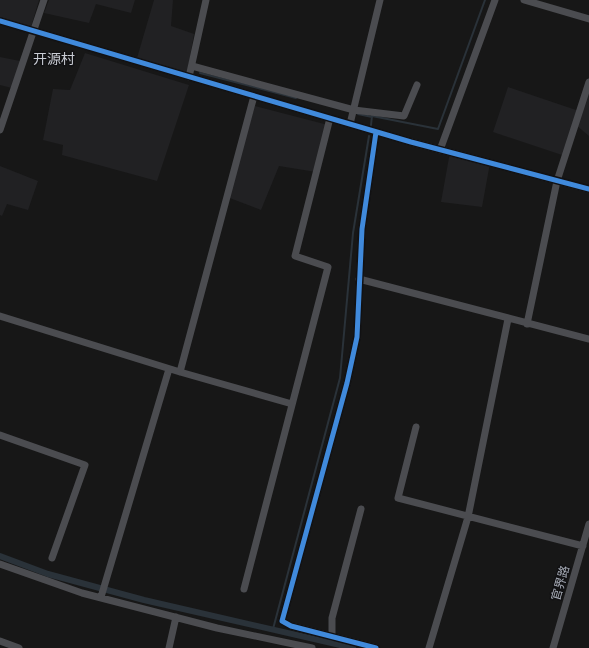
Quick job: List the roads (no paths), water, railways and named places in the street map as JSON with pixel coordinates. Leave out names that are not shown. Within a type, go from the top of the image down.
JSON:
[{"type":"street","points":[[0,130],[44,0]]},
{"type":"street","points":[[189,77],[206,0]]},
{"type":"street","points":[[350,124],[380,0]]},
{"type":"street","points":[[440,150],[495,0]]},
{"type":"street","points":[[524,0],[589,19]]},
{"type":"street","points":[[0,21],[376,132],[589,189]]},
{"type":"street","points":[[192,66],[353,113],[404,116],[417,85]]},
{"type":"street","points":[[527,324],[557,180],[589,82]]},
{"type":"street","points":[[180,372],[254,96]]},
{"type":"street","points":[[244,589],[328,267],[295,256],[330,118]]},
{"type":"street","points":[[376,132],[362,229],[357,337],[347,383],[282,621],[291,626],[376,648]]},
{"type":"street","points":[[360,279],[527,324],[589,339]]},
{"type":"street","points":[[0,316],[180,372],[292,404]]},
{"type":"street","points":[[429,648],[468,517],[508,319]]},
{"type":"street","points":[[101,597],[169,368]]},
{"type":"street","points":[[416,427],[398,498],[582,546]]},
{"type":"street","points":[[0,435],[85,466],[52,558]]},
{"type":"street","points":[[332,637],[332,618],[361,509]]},
{"type":"street","name":"官界路","points":[[553,648],[589,524]]},
{"type":"street","points":[[0,564],[82,593],[217,628],[312,648]]},
{"type":"street","points":[[170,648],[176,617]]},
{"type":"street","points":[[0,642],[19,648]]},
{"type":"waterway","points":[[371,125],[372,116],[438,129],[485,0]]},
{"type":"waterway","points":[[200,73],[296,98]]},
{"type":"waterway","points":[[358,114],[372,117]]},
{"type":"waterway","points":[[273,629],[340,378],[353,233],[369,136]]},
{"type":"waterway","points":[[0,556],[48,574],[144,600],[353,648]]},
{"type":"district","name":"开源村","points":[[54,58]]}]
